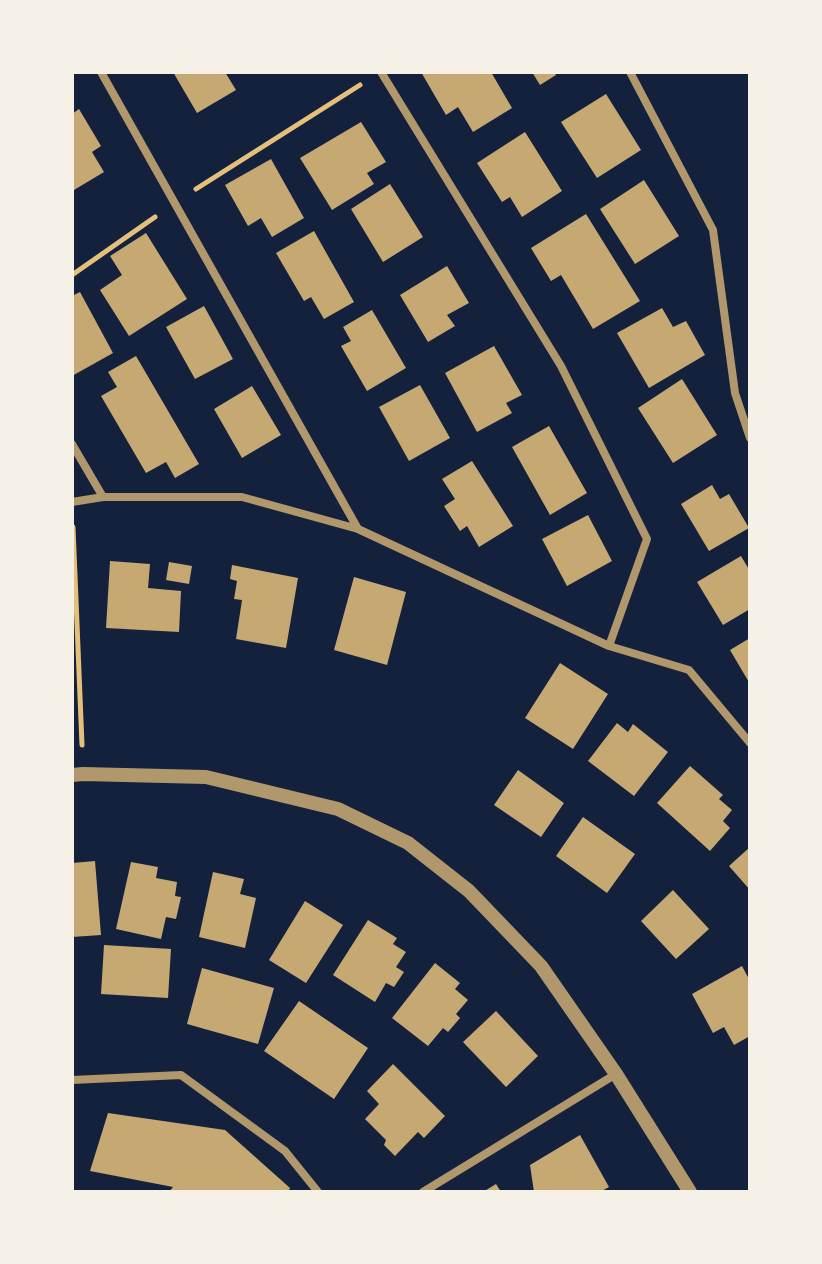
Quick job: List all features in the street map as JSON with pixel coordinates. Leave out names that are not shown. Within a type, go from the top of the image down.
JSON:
[{"type":"street","points":[[101,72],[358,529]]},
{"type":"street","points":[[381,72],[561,366],[647,539],[609,646]]},
{"type":"street","points":[[630,72],[713,230],[735,393],[750,438]]},
{"type":"street","points":[[72,444],[103,497]]},
{"type":"street","points":[[72,502],[103,497],[242,497],[358,529],[609,646],[689,670],[750,743]]},
{"type":"street","points":[[78,774],[206,777],[338,809],[408,843],[469,891],[541,966],[616,1074],[690,1192]]},
{"type":"street","points":[[423,1192],[616,1074]]},
{"type":"street","points":[[72,1080],[181,1075],[285,1151],[318,1192]]},
{"type":"path","points":[[72,275],[176,202],[381,72]]},
{"type":"path","points":[[73,522],[78,774]]},
{"type":"building","points":[[173,72],[225,72],[236,90],[197,113]]},
{"type":"building","points":[[421,72],[491,72],[512,108],[473,132],[458,107],[446,115]]},
{"type":"building","points":[[532,72],[554,72],[556,75],[540,85]]},
{"type":"building","points":[[606,94],[641,150],[597,178],[561,122]]},
{"type":"building","points":[[79,109],[101,146],[92,152],[104,172],[74,190],[72,114]]},
{"type":"building","points":[[361,122],[386,162],[367,173],[374,184],[332,210],[300,158]]},
{"type":"building","points":[[525,132],[562,191],[522,217],[510,197],[502,202],[477,163]]},
{"type":"building","points":[[271,159],[304,218],[272,237],[261,218],[248,226],[225,185]]},
{"type":"building","points":[[644,180],[679,236],[635,264],[600,209]]},
{"type":"building","points":[[390,184],[423,237],[383,262],[351,209]]},
{"type":"building","points":[[586,214],[640,301],[593,329],[561,275],[551,281],[531,248]]},
{"type":"building","points":[[314,231],[354,302],[324,319],[311,297],[304,301],[276,253]]},
{"type":"building","points":[[146,233],[187,299],[129,336],[100,290],[122,275],[110,256]]},
{"type":"building","points":[[447,266],[469,303],[447,315],[455,326],[428,342],[400,295]]},
{"type":"building","points":[[80,292],[113,353],[72,376],[72,296]]},
{"type":"building","points":[[204,306],[233,359],[195,379],[166,327]]},
{"type":"building","points":[[662,308],[673,327],[686,321],[705,355],[649,388],[617,333]]},
{"type":"building","points":[[372,310],[406,368],[367,391],[341,346],[351,341],[343,327]]},
{"type":"building","points":[[494,346],[522,395],[506,403],[512,413],[477,432],[445,373]]},
{"type":"building","points":[[136,356],[199,464],[175,478],[166,462],[146,473],[101,396],[117,387],[108,372]]},
{"type":"building","points":[[682,379],[717,435],[673,463],[638,408]]},
{"type":"building","points":[[420,385],[450,438],[409,461],[379,407]]},
{"type":"building","points":[[252,386],[281,435],[242,458],[214,409]]},
{"type":"building","points":[[549,426],[587,493],[550,515],[512,447]]},
{"type":"building","points":[[472,461],[513,526],[479,547],[467,526],[460,531],[444,506],[455,499],[442,479]]},
{"type":"building","points":[[712,485],[720,499],[729,494],[749,528],[709,551],[681,504]]},
{"type":"building","points":[[588,515],[612,561],[567,586],[542,539]]},
{"type":"building","points":[[741,556],[750,571],[750,609],[723,625],[697,582]]},
{"type":"building","points":[[110,561],[150,564],[148,588],[181,591],[179,632],[106,628]]},
{"type":"building","points":[[169,562],[192,566],[189,584],[166,580]]},
{"type":"building","points":[[232,565],[298,578],[286,648],[236,639],[242,600],[234,599],[237,581],[230,579]]},
{"type":"building","points":[[354,577],[406,592],[387,665],[334,650]]},
{"type":"building","points":[[750,638],[750,684],[730,650]]},
{"type":"building","points":[[560,663],[608,694],[573,749],[525,718]]},
{"type":"building","points":[[617,723],[628,732],[633,724],[668,752],[634,796],[588,761]]},
{"type":"building","points":[[690,766],[723,795],[719,799],[732,810],[723,821],[730,828],[710,851],[657,803]]},
{"type":"building","points":[[518,770],[564,803],[541,837],[494,805]]},
{"type":"building","points":[[583,817],[635,854],[607,893],[556,856]]},
{"type":"building","points":[[750,847],[750,890],[729,866]]},
{"type":"building","points":[[95,861],[101,935],[72,937],[72,863]]},
{"type":"building","points":[[131,862],[158,867],[156,878],[177,882],[175,896],[181,897],[176,919],[166,917],[161,939],[116,929]]},
{"type":"building","points":[[213,872],[244,879],[240,894],[256,898],[245,948],[199,937]]},
{"type":"building","points":[[673,890],[709,929],[676,959],[641,921]]},
{"type":"building","points":[[305,901],[343,925],[306,983],[269,960]]},
{"type":"building","points":[[368,920],[397,938],[393,944],[406,952],[396,967],[404,972],[394,987],[386,983],[375,1002],[333,975]]},
{"type":"building","points":[[104,945],[171,949],[168,998],[101,994]]},
{"type":"building","points":[[435,963],[460,983],[455,989],[468,1000],[456,1014],[460,1018],[448,1032],[443,1028],[428,1046],[392,1018]]},
{"type":"building","points":[[742,966],[750,981],[750,1036],[734,1045],[724,1027],[713,1033],[692,994]]},
{"type":"building","points":[[202,968],[274,988],[258,1044],[187,1024]]},
{"type":"building","points":[[299,1001],[368,1048],[334,1099],[264,1051]]},
{"type":"building","points":[[496,1011],[538,1056],[506,1087],[463,1042]]},
{"type":"building","points":[[393,1064],[445,1116],[424,1138],[418,1132],[395,1156],[384,1145],[386,1140],[365,1119],[379,1104],[367,1091]]},
{"type":"building","points":[[108,1113],[225,1130],[290,1188],[288,1192],[169,1192],[173,1187],[90,1171]]},
{"type":"building","points":[[580,1135],[609,1187],[600,1192],[534,1192],[530,1165]]},
{"type":"building","points":[[496,1184],[501,1192],[483,1192]]}]
